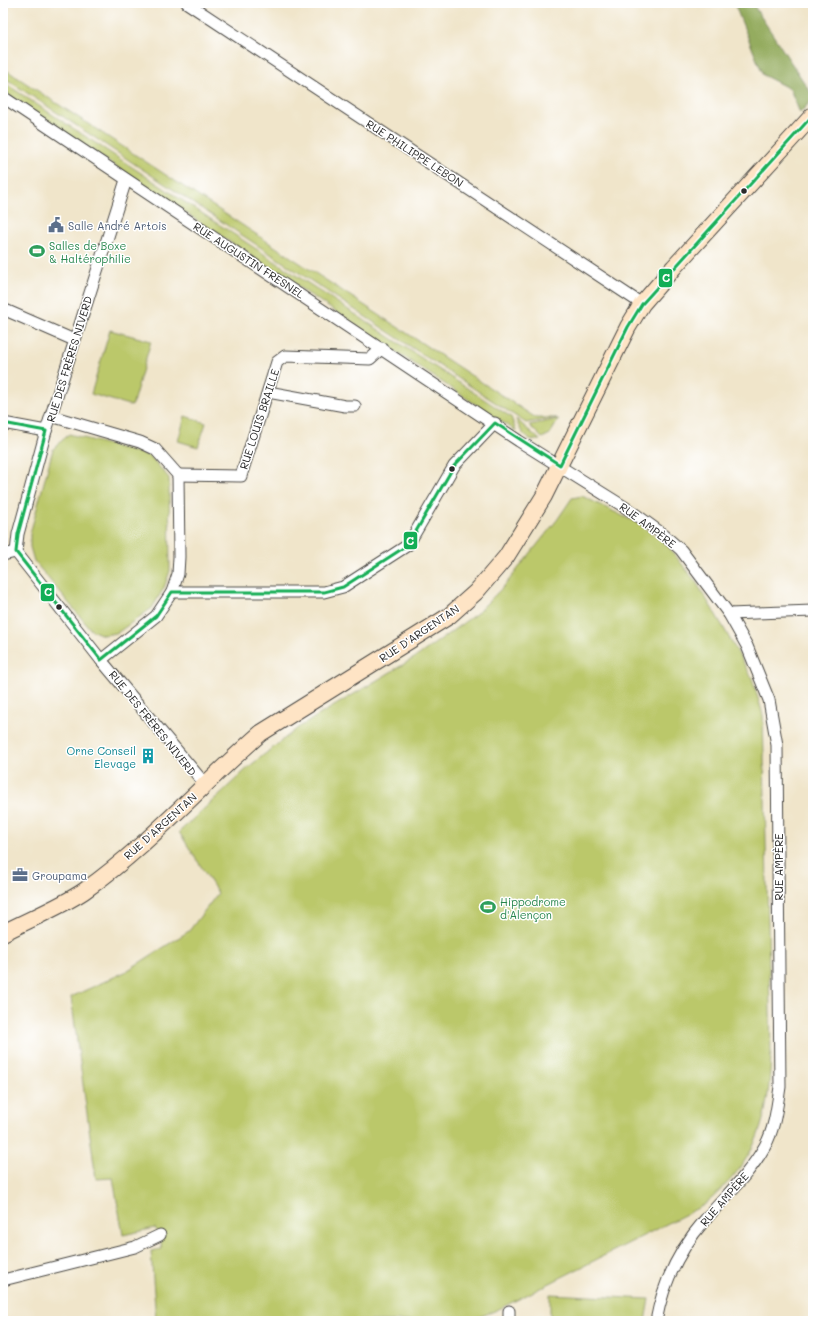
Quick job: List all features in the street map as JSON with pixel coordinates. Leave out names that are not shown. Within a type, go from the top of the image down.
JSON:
[{"type":"main road","name":"RUE D'ARGENTAN","points":[[3,933],[83,891],[168,822],[205,784],[261,733],[442,620],[476,592],[506,557],[544,496],[628,327],[642,304],[813,115]]},
{"type":"street","name":"RUE PHILIPPE LEBON","points":[[187,3],[642,304]]},
{"type":"street","name":"RUE AUGUSTIN FRESNEL","points":[[3,97],[126,180],[495,423]]},
{"type":"street","name":"RUE DES FRÈRES NIVERD","points":[[126,180],[46,431],[18,534],[16,552],[101,660],[205,784]]},
{"type":"street","points":[[3,309],[74,340]]},
{"type":"street","name":"RUE LOUIS BRAILLE","points":[[178,475],[241,476],[277,362],[285,356],[370,359],[382,348]]},
{"type":"street","points":[[268,392],[345,406],[355,406]]},
{"type":"street","points":[[51,416],[140,442],[155,449],[178,475],[180,557],[178,574],[172,592],[156,616],[101,660]]},
{"type":"street","points":[[3,423],[46,431]]},
{"type":"street","points":[[172,592],[324,592],[343,587],[408,545],[454,466],[495,423]]},
{"type":"street","name":"RUE AMPÈRE","points":[[495,423],[631,511],[681,550],[729,614],[746,646],[769,700],[777,745],[780,1087],[777,1112],[766,1145],[743,1179],[704,1221],[681,1251],[669,1273],[656,1321]]},
{"type":"street","points":[[3,555],[16,552]]},
{"type":"street","points":[[729,614],[813,611]]},
{"type":"street","points":[[3,1280],[134,1247],[160,1235]]},
{"type":"green space","points":[[734,3],[752,3],[813,96],[813,99],[800,113],[790,89],[763,75]]},
{"type":"green space","points":[[3,68],[536,418],[557,418],[526,423],[3,77]]},
{"type":"green space","points":[[3,82],[511,417],[516,431],[3,92]]},
{"type":"green space","points":[[110,330],[151,341],[132,406],[91,394]]},
{"type":"green space","points":[[185,416],[206,423],[198,447],[178,441]]},
{"type":"green space","points":[[516,419],[540,440],[531,439],[524,435],[519,428]]},
{"type":"green space","points":[[559,419],[550,434],[542,438],[529,425]]},
{"type":"green space","points":[[69,434],[150,456],[169,478],[170,571],[164,588],[152,608],[117,633],[103,635],[91,630],[34,561],[30,547],[30,534],[53,449]]},
{"type":"green space","name":"Hippodrome d'Alençon","points":[[582,496],[639,524],[667,545],[696,582],[752,678],[763,715],[771,1052],[767,1099],[757,1138],[737,1172],[704,1205],[497,1310],[469,1321],[156,1321],[151,1251],[162,1249],[160,1235],[155,1228],[123,1235],[113,1178],[96,1179],[71,997],[125,972],[189,931],[218,893],[179,832],[251,765],[299,727],[419,655],[477,613],[505,585],[557,520],[572,498]]},
{"type":"green space","points":[[550,1294],[649,1299],[645,1321],[550,1321]]},
{"type":"transit line","name":"C","points":[[3,423],[46,431],[18,534],[16,552],[101,660],[156,616],[172,592],[324,592],[343,587],[408,545],[454,466],[495,423],[560,465],[628,327],[642,304],[813,115]]},
{"type":"place","name":"Salle André Artois","points":[[56,225]]},
{"type":"place","name":"Salles de Boxe & Haltérophilie","points":[[37,251]]},
{"type":"place","name":"Orne Conseil Elevage","points":[[148,756]]},
{"type":"place","name":"Groupama","points":[[20,875]]},
{"type":"place","name":"Hippodrome d'Alençon","points":[[488,907]]}]
